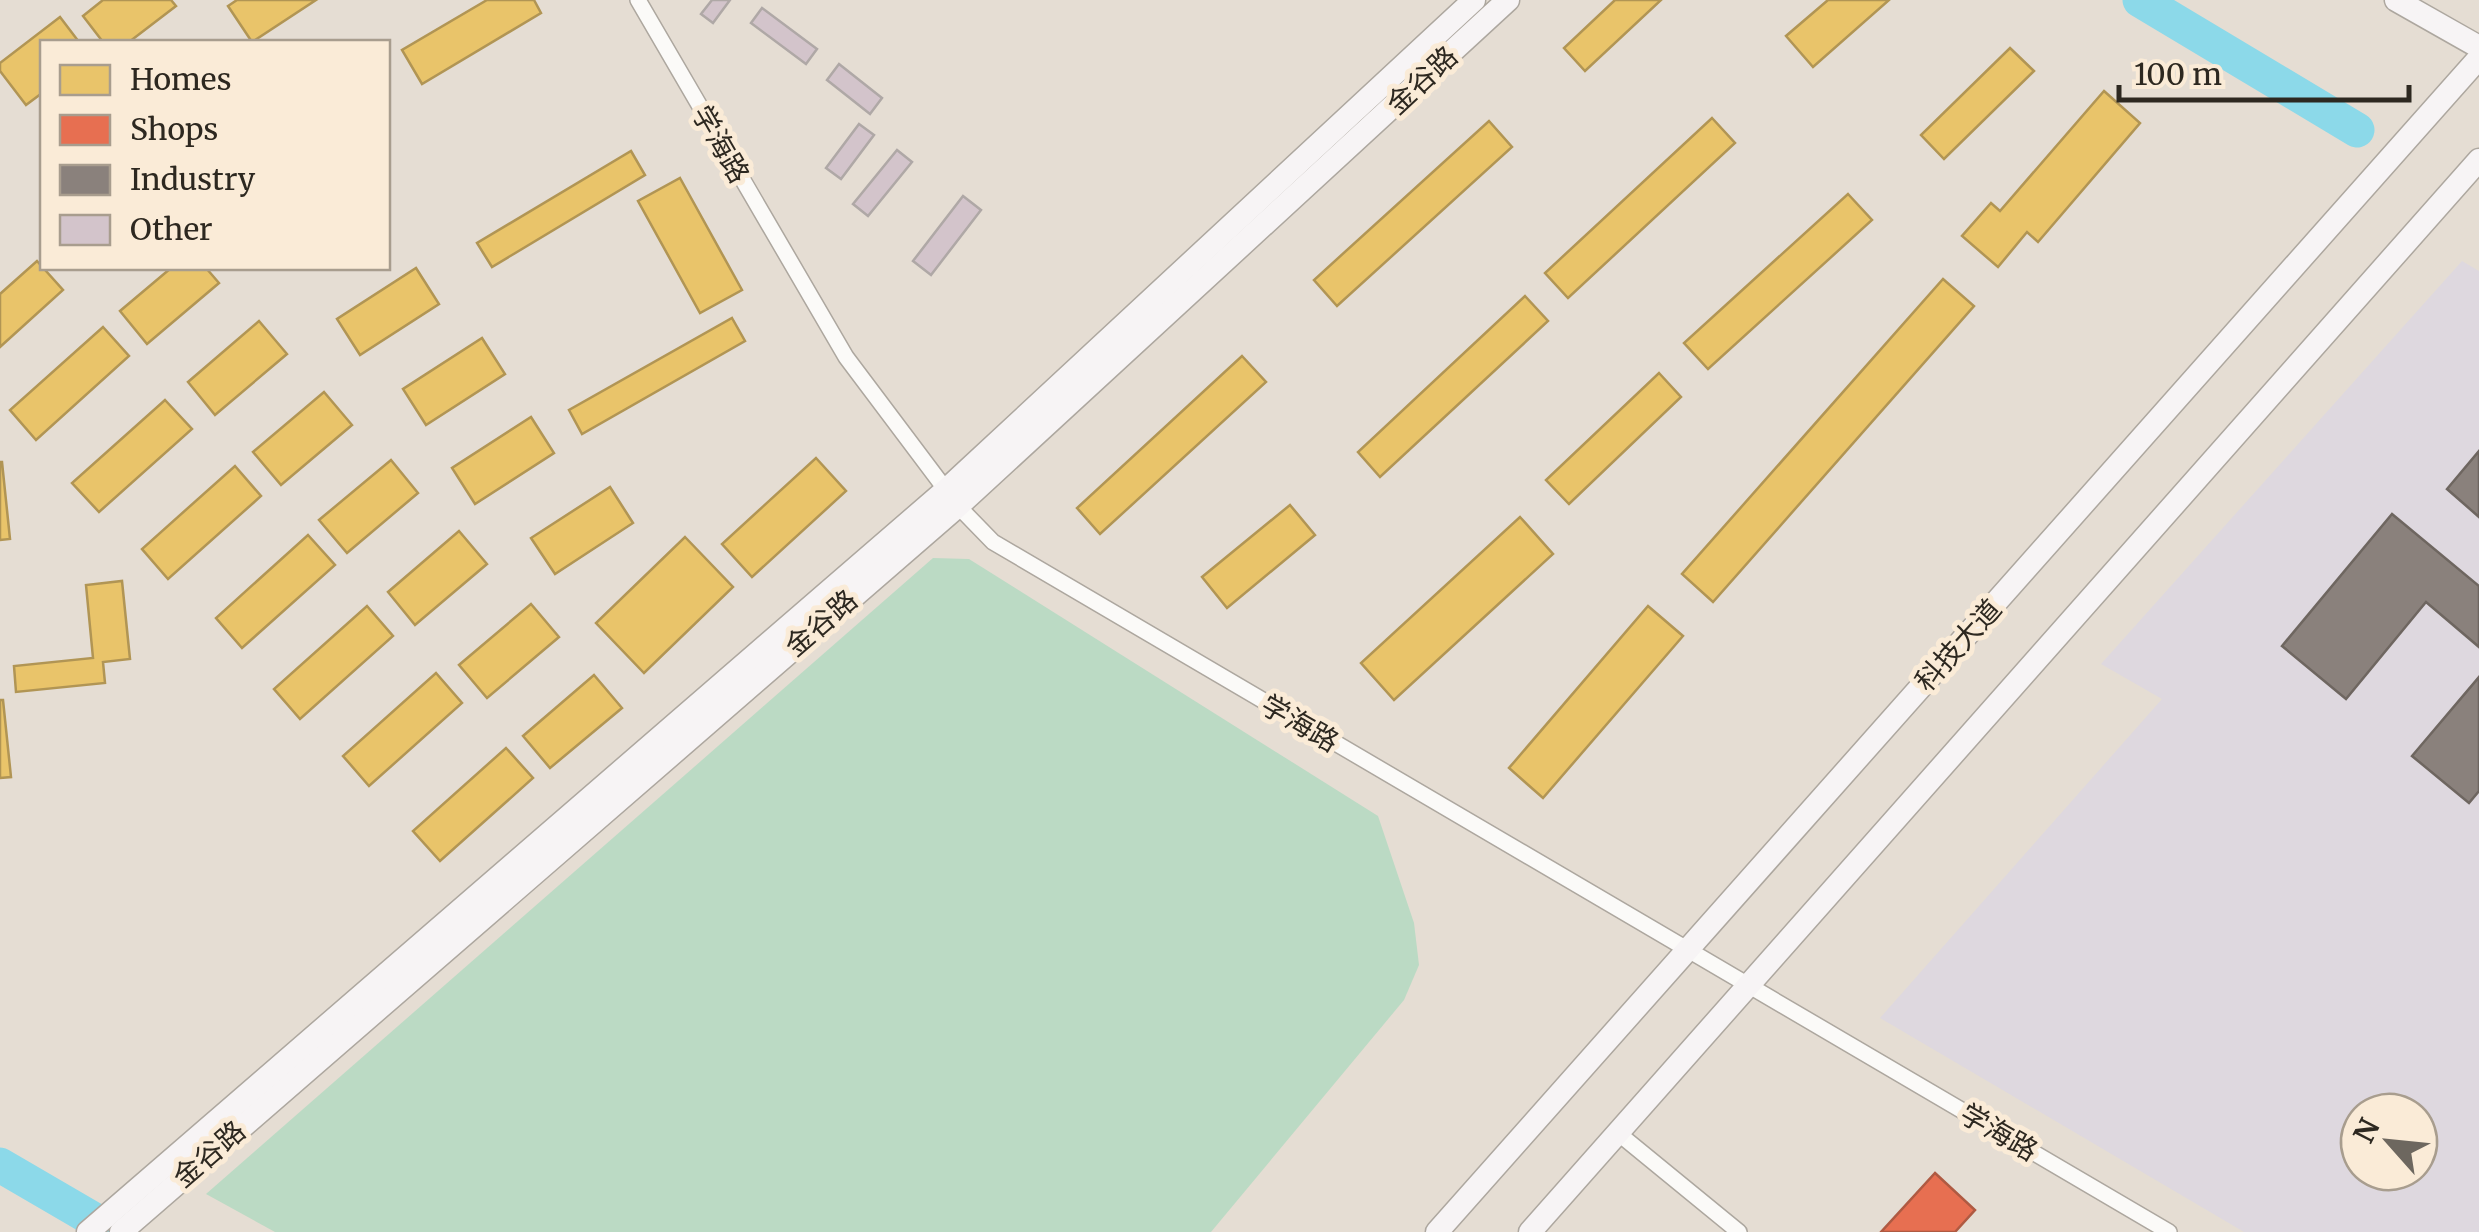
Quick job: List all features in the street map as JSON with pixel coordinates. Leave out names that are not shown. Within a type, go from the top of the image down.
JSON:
[{"type":"main road","name":"金谷路","points":[[952,498],[1474,0]]},
{"type":"main road","name":"金谷路","points":[[88,1232],[144,1197],[952,498],[1508,0]]},
{"type":"main road","points":[[2396,0],[2479,47]]},
{"type":"main road","name":"科技大道","points":[[1437,1232],[2479,58]]},
{"type":"main road","points":[[1530,1232],[2479,160]]},
{"type":"main road","name":"金谷路","points":[[121,1232],[144,1197]]},
{"type":"street","name":"学海路","points":[[638,0],[846,358],[952,498],[993,542],[2169,1232]]},
{"type":"street","points":[[1618,1133],[1739,1232]]},
{"type":"shaded area","points":[[2462,261],[2479,271],[2479,1232],[2244,1232],[1880,1018],[2162,699],[2101,664]]},
{"type":"green space","points":[[933,558],[969,559],[1378,816],[1414,923],[1419,965],[1404,1000],[1211,1232],[275,1232],[206,1194]]},
{"type":"building: Homes","points":[[103,0],[171,0],[176,6],[132,40],[101,40],[83,16]]},
{"type":"building: Homes","points":[[237,0],[316,0],[255,40],[251,40],[228,6]]},
{"type":"building: Homes","points":[[487,0],[534,0],[541,13],[422,84],[402,50]]},
{"type":"building: Homes","points":[[1615,0],[1661,0],[1585,71],[1564,48]]},
{"type":"building: Homes","points":[[1828,0],[1889,0],[1813,67],[1786,36]]},
{"type":"building: Homes","points":[[60,17],[77,40],[40,40],[40,94],[26,105],[0,71],[0,63]]},
{"type":"building: Homes","points":[[2010,48],[2034,71],[1944,159],[1921,135]]},
{"type":"building: Homes","points":[[2104,91],[2140,123],[2038,242],[2027,232],[1998,267],[1962,236],[1991,203],[2000,211]]},
{"type":"building: Homes","points":[[1712,118],[1735,143],[1568,298],[1545,273]]},
{"type":"building: Homes","points":[[1489,121],[1512,147],[1337,306],[1314,280]]},
{"type":"building: Homes","points":[[631,151],[645,175],[492,267],[477,243]]},
{"type":"building: Homes","points":[[680,178],[742,290],[700,313],[638,201]]},
{"type":"building: Homes","points":[[1848,194],[1872,220],[1708,369],[1684,343]]},
{"type":"building: Homes","points":[[37,261],[40,270],[45,270],[63,290],[0,347],[0,294]]},
{"type":"building: Homes","points":[[416,268],[439,304],[360,355],[337,319]]},
{"type":"building: Homes","points":[[169,270],[208,270],[219,283],[147,344],[120,311]]},
{"type":"building: Homes","points":[[1943,279],[1974,306],[1713,602],[1682,574]]},
{"type":"building: Homes","points":[[1525,296],[1548,321],[1380,477],[1358,452]]},
{"type":"building: Homes","points":[[732,318],[745,341],[582,434],[569,410]]},
{"type":"building: Homes","points":[[259,321],[287,354],[215,415],[188,382]]},
{"type":"building: Homes","points":[[103,327],[129,356],[36,440],[10,410]]},
{"type":"building: Homes","points":[[482,338],[505,374],[426,425],[403,389]]},
{"type":"building: Homes","points":[[1242,356],[1266,382],[1100,534],[1077,508]]},
{"type":"building: Homes","points":[[1659,373],[1681,397],[1569,504],[1546,480]]},
{"type":"building: Homes","points":[[324,392],[352,425],[281,485],[253,452]]},
{"type":"building: Homes","points":[[165,400],[192,429],[99,512],[72,483]]},
{"type":"building: Homes","points":[[531,417],[554,453],[475,504],[452,468]]},
{"type":"building: Homes","points":[[816,458],[846,491],[752,577],[722,544]]},
{"type":"building: Homes","points":[[391,460],[418,493],[347,553],[319,520]]},
{"type":"building: Homes","points":[[0,462],[10,539],[0,540]]},
{"type":"building: Homes","points":[[235,466],[261,496],[168,579],[142,549]]},
{"type":"building: Homes","points":[[610,487],[633,523],[555,574],[531,538]]},
{"type":"building: Homes","points":[[1290,505],[1315,535],[1227,608],[1202,577]]},
{"type":"building: Homes","points":[[1520,517],[1553,554],[1394,700],[1361,663]]},
{"type":"building: Homes","points":[[459,531],[487,564],[415,625],[388,592]]},
{"type":"building: Homes","points":[[308,535],[335,565],[242,648],[216,618]]},
{"type":"building: Homes","points":[[685,537],[733,587],[644,673],[596,623]]},
{"type":"building: Homes","points":[[122,581],[130,659],[103,662],[105,683],[16,692],[14,666],[93,658],[86,585]]},
{"type":"building: Homes","points":[[531,604],[559,637],[487,698],[459,665]]},
{"type":"building: Homes","points":[[367,606],[393,636],[300,719],[274,689]]},
{"type":"building: Homes","points":[[1648,606],[1683,636],[1543,798],[1509,768]]},
{"type":"building: Homes","points":[[436,673],[462,703],[369,786],[343,756]]},
{"type":"building: Homes","points":[[594,675],[622,708],[550,768],[523,736]]},
{"type":"building: Homes","points":[[0,700],[11,777],[0,778]]},
{"type":"building: Homes","points":[[506,748],[533,778],[440,861],[413,831]]},
{"type":"building: Shops","points":[[1935,1173],[1975,1210],[1955,1232],[1881,1232]]},
{"type":"building: Industry","points":[[2479,451],[2479,517],[2447,489]]},
{"type":"building: Industry","points":[[2392,514],[2479,586],[2479,647],[2426,602],[2346,699],[2282,646]]},
{"type":"building: Industry","points":[[2479,677],[2479,791],[2469,803],[2412,756]]},
{"type":"building: Other","points":[[712,0],[730,0],[713,23],[701,14]]},
{"type":"building: Other","points":[[762,8],[817,49],[806,64],[751,23]]},
{"type":"building: Other","points":[[839,64],[882,98],[870,114],[827,80]]},
{"type":"building: Other","points":[[859,124],[874,135],[841,179],[826,168]]},
{"type":"building: Other","points":[[897,150],[912,162],[868,216],[853,204]]},
{"type":"building: Other","points":[[963,196],[981,210],[931,275],[913,261]]},
{"type":"waterway","points":[[2140,0],[2357,130]]},
{"type":"waterway","points":[[0,1165],[115,1232]]}]
